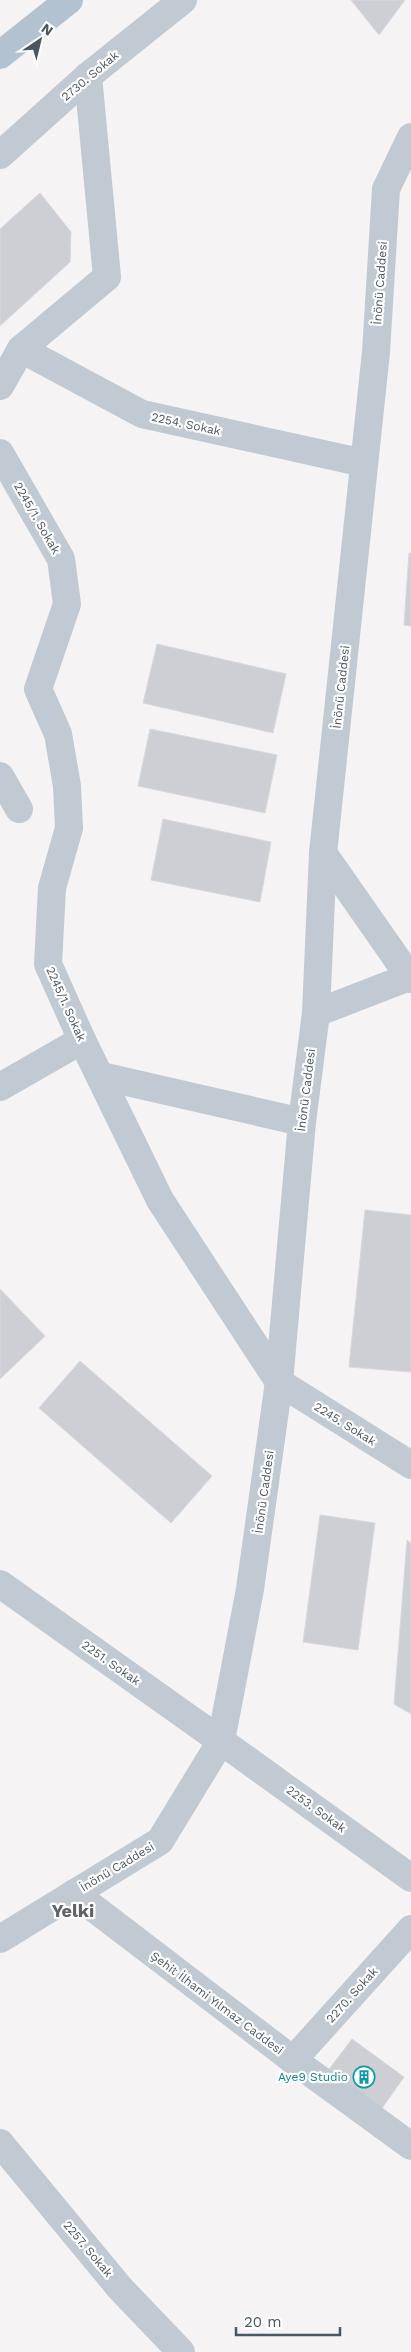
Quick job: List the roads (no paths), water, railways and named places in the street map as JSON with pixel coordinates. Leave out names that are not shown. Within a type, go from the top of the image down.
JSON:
[{"type":"main road","points":[[0,55],[69,0]]},
{"type":"street","name":"2730. Sokak","points":[[0,155],[88,76],[184,0]]},
{"type":"street","points":[[0,386],[21,349],[107,277],[88,76]]},
{"type":"street","name":"İnönü Caddesi","points":[[0,1939],[160,1841],[221,1740],[250,1589],[278,1382],[302,1122],[316,1013],[323,853],[376,352],[386,189],[411,137]]},
{"type":"street","name":"2254. Sokak","points":[[21,349],[142,414],[364,463]]},
{"type":"street","name":"2245/1. Sokak","points":[[0,453],[61,559],[67,604],[38,689],[58,734],[67,786],[69,828],[52,888],[48,964],[82,1040],[160,1200],[278,1382]]},
{"type":"street","points":[[0,776],[19,809]]},
{"type":"street","points":[[316,1013],[410,978],[323,853]]},
{"type":"street","points":[[0,1087],[82,1040]]},
{"type":"street","points":[[101,1076],[302,1122]]},
{"type":"street","name":"2245. Sokak","points":[[278,1382],[411,1466]]},
{"type":"street","name":"2251. Sokak","points":[[3,1592],[221,1740]]},
{"type":"street","name":"2253. Sokak","points":[[221,1740],[411,1878]]},
{"type":"street","name":"Şehit İlhami Yılmaz Caddesi","points":[[74,1893],[293,2060],[411,2146]]},
{"type":"street","name":"2270. Sokak","points":[[293,2060],[411,1929]]},
{"type":"street","name":"2257. Sokak","points":[[0,2143],[120,2287],[181,2352]]},
{"type":"place","name":"Aye9 Studio","points":[[364,2077]]},
{"type":"district","name":"Yelki","points":[[73,1911]]}]
